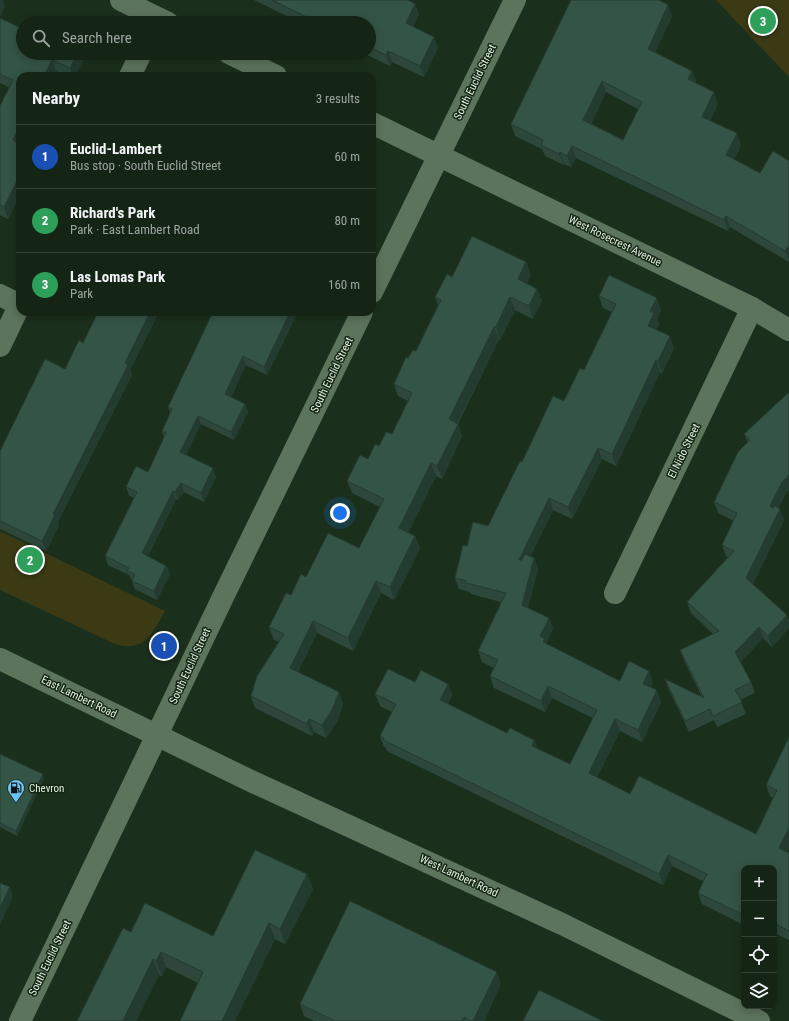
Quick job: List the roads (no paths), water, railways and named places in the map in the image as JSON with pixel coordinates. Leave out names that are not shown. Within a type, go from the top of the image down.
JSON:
[{"type":"main road","points":[[121,0],[151,16]]},
{"type":"main road","name":"South Euclid Street","points":[[376,284],[515,0]]},
{"type":"main road","points":[[132,72],[138,60]]},
{"type":"main road","points":[[243,60],[268,72]]},
{"type":"main road","name":"West Rosecrest Avenue","points":[[376,125],[752,308],[789,330]]},
{"type":"main road","points":[[0,295],[16,303]]},
{"type":"main road","name":"El Nido Street","points":[[615,593],[752,308]]},
{"type":"main road","points":[[0,346],[16,313]]},
{"type":"main road","name":"South Euclid Street","points":[[20,1021],[224,595],[360,316]]},
{"type":"main road","name":"East Lambert Road","points":[[0,659],[158,735]]},
{"type":"main road","name":"West Lambert Road","points":[[158,735],[253,782],[562,924],[759,1021]]},
{"type":"place","name":"Las Lomas Park","points":[[763,21]]},
{"type":"place","name":"Richard's Park","points":[[30,560]]},
{"type":"place","name":"Euclid-Lambert","points":[[164,646]]},
{"type":"place","name":"Chevron","points":[[16,803]]}]
